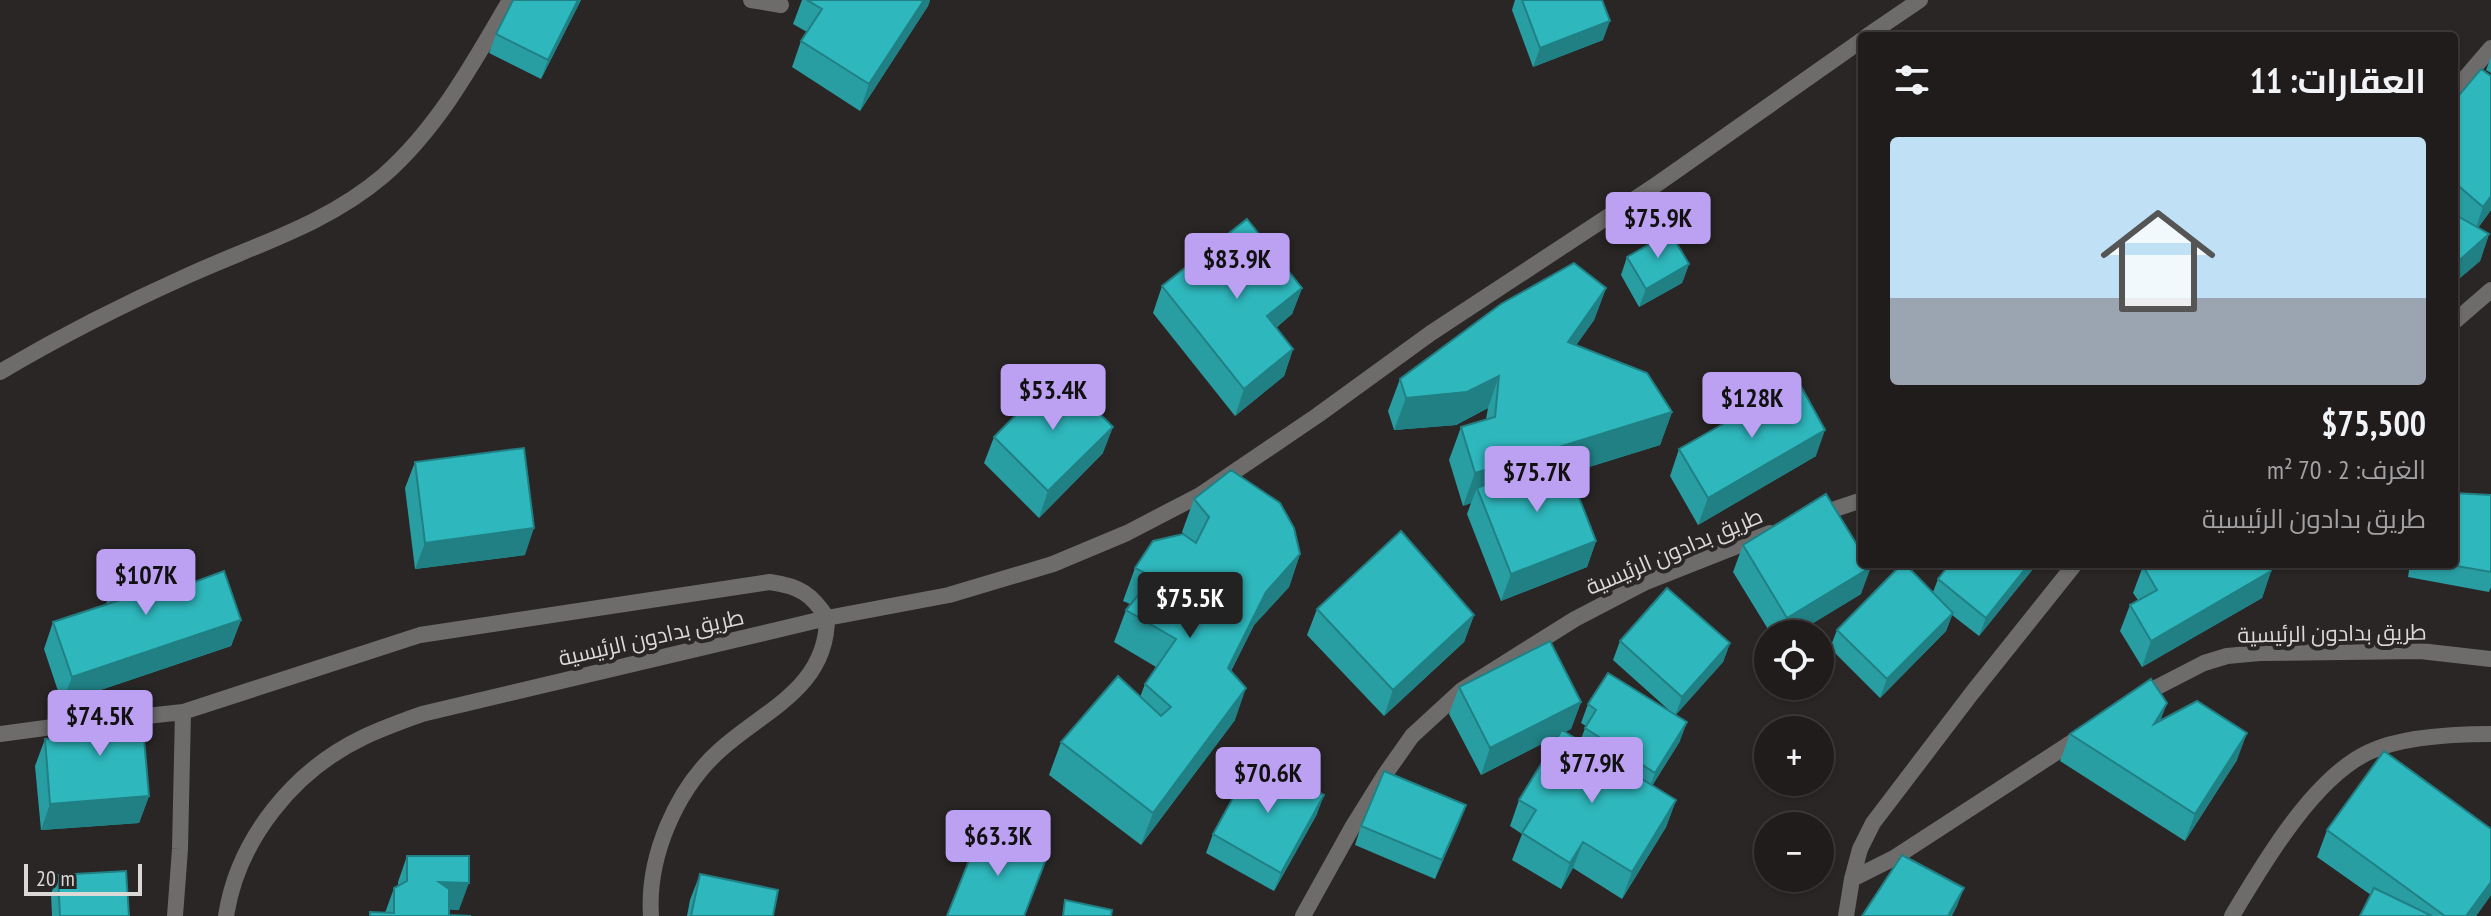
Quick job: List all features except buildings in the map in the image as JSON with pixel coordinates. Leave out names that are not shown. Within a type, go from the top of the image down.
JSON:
[{"type":"street","points":[[0,372],[124,306],[331,212],[382,177],[422,137],[443,109],[510,0]]},
{"type":"street","points":[[751,0],[781,5]]},
{"type":"street","points":[[1873,32],[1920,0]]},
{"type":"street","name":"طريق بدادون الرئيسية","points":[[226,916],[230,888],[263,821],[308,771],[363,737],[422,714],[827,618],[949,595],[1053,564],[1127,533],[1200,495],[1431,333],[1653,187],[1858,43]]},
{"type":"street","points":[[2458,86],[2491,48]]},
{"type":"street","points":[[2458,319],[2491,290]]},
{"type":"street","name":"طريق بدادون الرئيسية","points":[[1303,916],[1353,826],[1412,736],[1462,690],[1575,619],[1646,582],[1858,501]]},
{"type":"street","points":[[1846,916],[1860,849],[1873,823],[2072,568]]},
{"type":"street","points":[[0,734],[183,712],[420,635],[770,582],[791,585],[816,600],[827,618],[827,634],[816,661],[799,688],[780,706],[720,750],[696,776],[676,805],[663,837],[650,897],[651,916]]},
{"type":"street","name":"طريق بدادون الرئيسية","points":[[2124,706],[2172,678],[2227,656],[2305,651],[2420,651],[2491,659]]},
{"type":"street","points":[[175,916],[183,712]]},
{"type":"street","points":[[1852,879],[1894,858],[2099,724]]},
{"type":"street","points":[[2232,916],[2291,824],[2342,769],[2367,753],[2390,744],[2491,734]]}]
